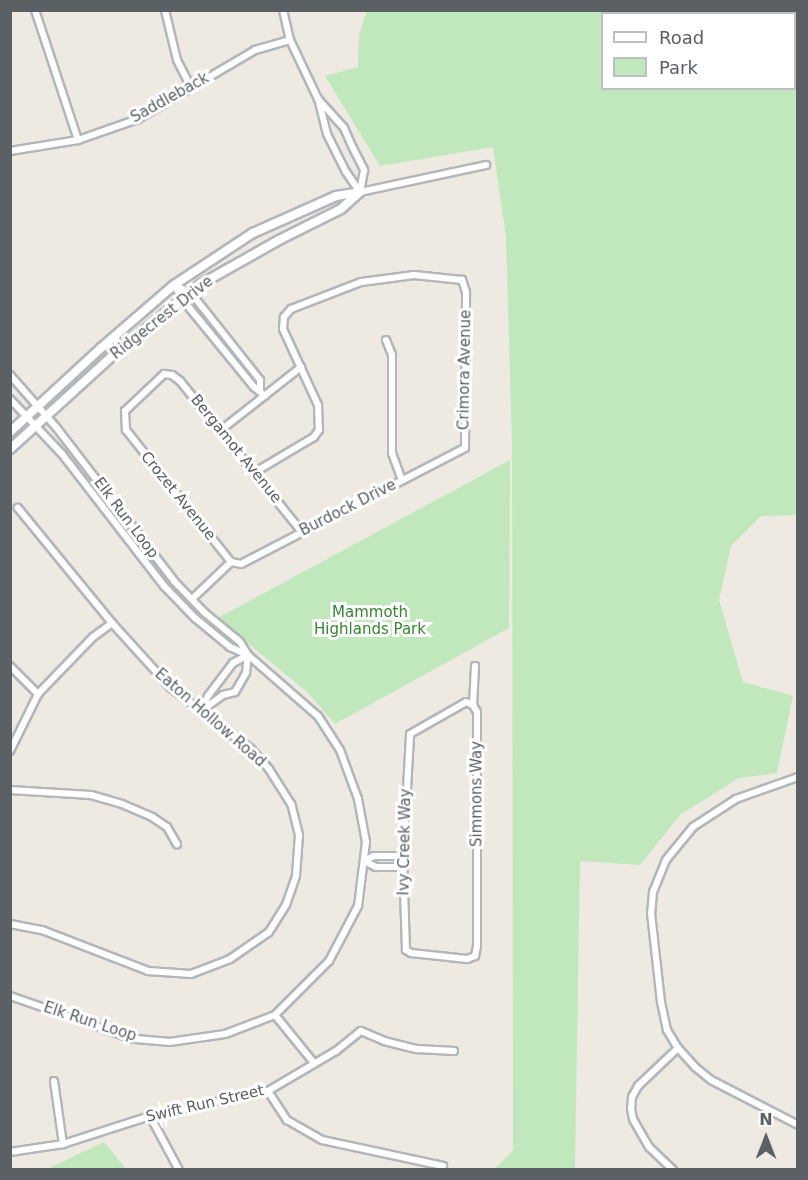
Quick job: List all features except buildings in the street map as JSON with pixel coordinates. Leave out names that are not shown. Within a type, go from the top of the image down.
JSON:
[{"type":"street","points":[[35,10],[78,140]]},
{"type":"street","points":[[165,10],[177,60],[191,88]]},
{"type":"street","points":[[283,10],[290,40],[318,99],[326,129],[346,172],[360,192]]},
{"type":"street","name":"Saddleback","points":[[10,151],[78,140],[138,119],[255,50],[290,40]]},
{"type":"street","points":[[318,99],[344,128],[364,170],[360,192]]},
{"type":"street","points":[[326,129],[327,126],[337,122]]},
{"type":"street","name":"Ridgecrest Drive","points":[[10,432],[174,285],[253,233],[336,196],[486,165]]},
{"type":"street","name":"Ridgecrest Drive","points":[[10,449],[111,357],[191,292],[279,240],[341,209],[360,192]]},
{"type":"street","name":"Crimora Avenue","points":[[301,367],[284,333],[282,322],[291,309],[361,282],[414,275],[451,277],[462,280],[466,292],[465,448]]},
{"type":"street","points":[[174,285],[191,292],[260,380],[260,389],[265,396]]},
{"type":"street","points":[[174,285],[183,300],[254,387],[260,389]]},
{"type":"street","points":[[386,340],[393,356],[392,453],[402,480]]},
{"type":"street","points":[[221,430],[301,367],[318,405],[319,430],[314,437],[255,471]]},
{"type":"street","name":"Bergamot Avenue","points":[[164,374],[172,375],[180,381],[302,532]]},
{"type":"street","name":"Crozet Avenue","points":[[164,374],[125,411],[126,430],[231,562]]},
{"type":"street","name":"Elk Run Loop","points":[[10,375],[39,406],[162,565],[192,599],[240,642],[248,655]]},
{"type":"street","name":"Elk Run Loop","points":[[10,399],[62,454],[164,586],[195,618],[230,647],[248,655],[318,716],[340,750],[358,799],[366,842],[358,906],[329,961],[276,1014],[225,1034],[170,1042],[133,1039],[10,996]]},
{"type":"street","name":"Burdock Drive","points":[[231,562],[241,564],[465,448]]},
{"type":"street","name":"Eaton Hollow Road","points":[[10,924],[42,930],[148,971],[190,974],[230,959],[269,932],[286,904],[296,876],[299,835],[291,804],[269,769],[250,749],[170,687],[112,623],[18,508]]},
{"type":"street","points":[[192,599],[231,562]]},
{"type":"street","points":[[10,751],[38,694],[93,637],[112,623]]},
{"type":"street","points":[[201,711],[223,694],[235,692],[246,673],[248,655]]},
{"type":"street","points":[[201,711],[208,696],[233,663],[248,655]]},
{"type":"street","points":[[10,666],[38,694]]},
{"type":"street","name":"Simmons Way","points":[[406,950],[411,953],[467,959],[475,956],[477,946],[477,712],[473,705],[475,666]]},
{"type":"street","name":"Ivy Creek Way","points":[[406,950],[404,861],[410,734],[466,702],[473,705]]},
{"type":"street","points":[[798,777],[736,799],[705,817],[673,848],[657,878],[651,913],[656,975],[667,1030],[678,1048],[695,1067],[711,1080],[798,1125]]},
{"type":"street","points":[[10,790],[90,795],[122,804],[152,817],[167,827],[177,844]]},
{"type":"street","points":[[374,856],[397,856],[404,861],[396,867],[376,867],[364,861],[374,856]]},
{"type":"street","points":[[276,1014],[314,1063]]},
{"type":"street","name":"Swift Run Street","points":[[10,1152],[63,1144],[150,1116],[268,1091],[336,1051],[361,1030],[384,1041],[417,1049],[454,1051]]},
{"type":"street","points":[[673,1170],[649,1147],[633,1119],[631,1109],[632,1097],[638,1086],[678,1048]]},
{"type":"street","points":[[54,1081],[63,1144]]},
{"type":"street","points":[[268,1091],[287,1120],[322,1140],[442,1166]]},
{"type":"street","points":[[150,1116],[179,1170]]},
{"type":"green space","points":[[367,11],[797,11],[797,515],[761,516],[731,546],[719,600],[743,682],[793,696],[777,773],[739,778],[680,815],[640,865],[580,861],[575,1169],[495,1169],[513,1150],[512,444],[506,237],[493,147],[380,166],[325,76],[358,67],[359,34]]},
{"type":"green space","name":"Mammoth Highlands Park","points":[[510,460],[509,628],[335,724],[308,693],[218,618]]},
{"type":"green space","points":[[104,1142],[126,1169],[47,1169]]}]
